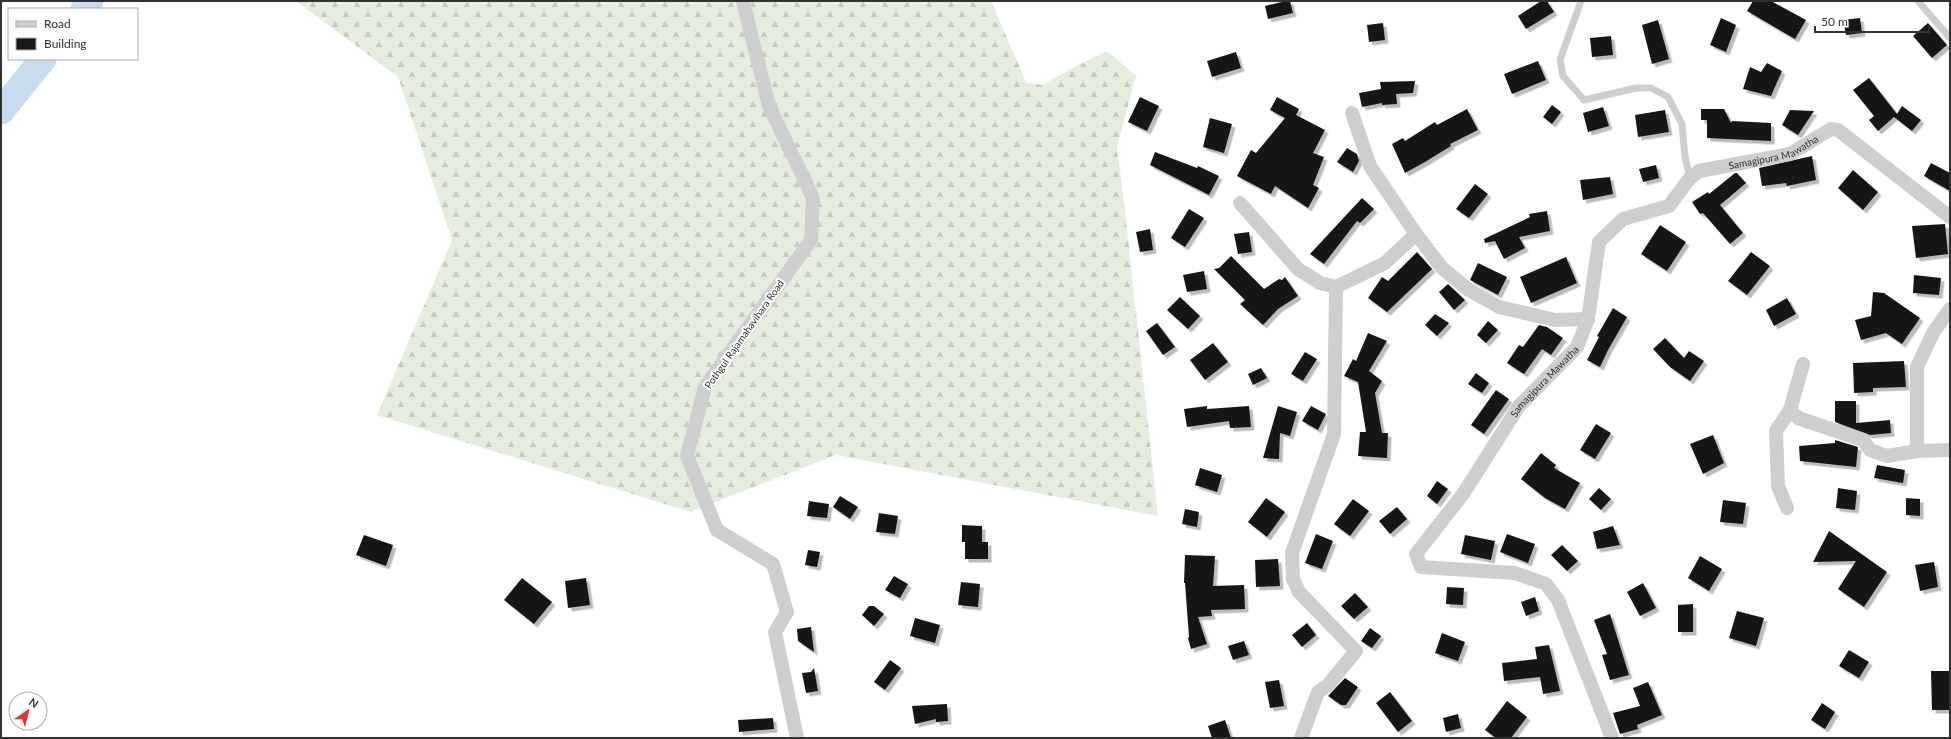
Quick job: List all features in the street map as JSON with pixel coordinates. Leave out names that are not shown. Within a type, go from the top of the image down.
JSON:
[{"type":"street","name":"Pothgul Rajamahavihara Road","points":[[743,1],[769,106],[812,198],[811,240],[705,387],[687,456],[717,530],[773,564],[787,612],[775,632],[797,738]]},
{"type":"street","points":[[1352,113],[1370,166],[1416,234],[1442,268],[1469,290],[1499,307],[1555,320],[1588,319]]},
{"type":"street","name":"Samagipura Mawatha","points":[[1612,738],[1558,600],[1546,584],[1515,572],[1421,567],[1416,554],[1463,494],[1519,406],[1577,347],[1588,319],[1599,242],[1623,219],[1669,206],[1690,178],[1699,171],[1790,154],[1832,129],[1838,130],[1948,217],[1950,217]]},
{"type":"street","points":[[1240,203],[1298,269],[1320,283],[1336,287],[1385,263],[1416,234]]},
{"type":"street","points":[[1301,738],[1318,692],[1328,685],[1356,651],[1299,592],[1293,579],[1292,553],[1334,434],[1336,287]]},
{"type":"street","points":[[1917,451],[1917,366],[1933,332],[1950,309]]},
{"type":"street","points":[[1787,508],[1778,486],[1776,431],[1790,410],[1803,364]]},
{"type":"street","points":[[1790,410],[1798,418],[1863,440],[1870,450],[1887,456],[1917,451],[1950,450]]},
{"type":"lane","points":[[1581,1],[1560,60],[1562,76],[1584,100],[1636,88],[1651,88],[1668,97],[1682,124],[1685,157],[1690,178]]},
{"type":"lane","points":[[1918,1],[1950,38]]},
{"type":"green space","points":[[296,1],[991,1],[1026,82],[1042,85],[1107,51],[1136,76],[1117,147],[1158,516],[836,455],[690,512],[377,415],[452,240],[398,77]]},
{"type":"building","points":[[1290,1],[1293,13],[1268,19],[1265,6]]},
{"type":"building","points":[[1541,1],[1547,1],[1554,12],[1526,29],[1518,16]]},
{"type":"building","points":[[1753,1],[1771,1],[1806,20],[1795,39],[1747,11]]},
{"type":"building","points":[[1721,18],[1736,25],[1726,52],[1710,45]]},
{"type":"building","points":[[1860,18],[1862,33],[1846,35],[1843,20]]},
{"type":"building","points":[[1658,20],[1669,59],[1652,64],[1642,25]]},
{"type":"building","points":[[1383,23],[1385,40],[1369,42],[1367,25]]},
{"type":"building","points":[[1928,23],[1947,45],[1932,58],[1913,36]]},
{"type":"building","points":[[1611,36],[1613,55],[1592,57],[1590,38]]},
{"type":"building","points":[[1236,52],[1241,68],[1212,77],[1207,61]]},
{"type":"building","points":[[1538,61],[1546,80],[1512,94],[1504,74]]},
{"type":"building","points":[[1767,63],[1782,71],[1771,96],[1743,89],[1750,67],[1761,72]]},
{"type":"building","points":[[1869,78],[1897,114],[1902,106],[1921,120],[1912,131],[1894,117],[1878,131],[1869,120],[1874,116],[1853,90]]},
{"type":"building","points":[[1415,81],[1413,93],[1396,94],[1397,104],[1382,105],[1382,103],[1362,107],[1359,93],[1381,89],[1380,82]]},
{"type":"building","points":[[1140,97],[1159,106],[1147,131],[1128,122]]},
{"type":"building","points":[[1277,97],[1299,109],[1296,115],[1325,130],[1313,153],[1324,157],[1313,185],[1319,188],[1308,208],[1275,186],[1271,194],[1237,176],[1251,150],[1256,153],[1285,118],[1270,110]]},
{"type":"building","points":[[1552,105],[1561,112],[1552,124],[1543,117]]},
{"type":"building","points":[[1603,107],[1609,126],[1588,132],[1583,113]]},
{"type":"building","points":[[1467,109],[1478,130],[1450,144],[1451,146],[1405,173],[1392,144],[1403,138],[1405,141],[1435,122],[1437,125]]},
{"type":"building","points":[[1701,109],[1724,109],[1731,123],[1732,121],[1771,123],[1771,141],[1707,138],[1707,120],[1701,120]]},
{"type":"building","points":[[1665,110],[1669,132],[1638,137],[1635,115]]},
{"type":"building","points":[[1790,110],[1814,111],[1798,135],[1782,125]]},
{"type":"building","points":[[1210,118],[1232,124],[1224,153],[1203,147]]},
{"type":"building","points":[[1347,148],[1357,154],[1359,161],[1353,172],[1337,162]]},
{"type":"building","points":[[1155,152],[1197,168],[1198,166],[1219,176],[1209,195],[1150,165]]},
{"type":"building","points":[[1812,156],[1816,180],[1787,186],[1786,183],[1762,186],[1759,168]]},
{"type":"building","points":[[1931,163],[1950,173],[1950,191],[1924,176]]},
{"type":"building","points":[[1656,165],[1659,178],[1643,182],[1639,169]]},
{"type":"building","points":[[1853,170],[1878,192],[1863,210],[1838,188]]},
{"type":"building","points":[[1737,173],[1746,183],[1720,205],[1743,233],[1730,244],[1703,213],[1700,214],[1692,202],[1708,192],[1709,194]]},
{"type":"building","points":[[1610,177],[1613,194],[1583,200],[1580,180]]},
{"type":"building","points":[[1475,184],[1488,194],[1469,218],[1456,209]]},
{"type":"building","points":[[1362,198],[1374,209],[1360,223],[1357,221],[1324,264],[1310,254]]},
{"type":"building","points":[[1189,209],[1204,218],[1185,247],[1171,238]]},
{"type":"building","points":[[1547,211],[1550,231],[1519,237],[1525,248],[1504,259],[1495,241],[1485,243],[1484,239],[1530,217],[1529,214]]},
{"type":"building","points":[[1945,224],[1948,254],[1916,258],[1912,226]]},
{"type":"building","points":[[1660,225],[1686,242],[1667,271],[1641,254]]},
{"type":"building","points":[[1150,229],[1153,250],[1140,252],[1136,232]]},
{"type":"building","points":[[1249,232],[1252,252],[1238,254],[1234,234]]},
{"type":"building","points":[[1417,252],[1432,269],[1387,312],[1368,298],[1382,277],[1388,281]]},
{"type":"building","points":[[1751,252],[1770,266],[1747,295],[1728,281]]},
{"type":"building","points":[[1231,256],[1264,289],[1279,279],[1282,280],[1285,277],[1298,296],[1278,309],[1263,325],[1240,304],[1245,300],[1214,269],[1219,268]]},
{"type":"building","points":[[1566,257],[1577,283],[1531,303],[1520,277]]},
{"type":"building","points":[[1478,263],[1507,277],[1498,295],[1470,280]]},
{"type":"building","points":[[1204,271],[1207,289],[1187,292],[1183,275]]},
{"type":"building","points":[[1914,275],[1941,278],[1939,295],[1913,293]]},
{"type":"building","points":[[1448,284],[1465,300],[1454,310],[1439,292]]},
{"type":"building","points":[[1873,292],[1884,293],[1920,318],[1902,344],[1886,333],[1861,340],[1855,320],[1871,316]]},
{"type":"building","points":[[1180,297],[1200,316],[1188,329],[1167,310]]},
{"type":"building","points":[[1787,298],[1796,314],[1774,326],[1766,310]]},
{"type":"building","points":[[1613,308],[1627,317],[1600,367],[1587,360],[1599,337],[1597,336]]},
{"type":"building","points":[[1435,314],[1449,323],[1437,336],[1425,325]]},
{"type":"building","points":[[1488,321],[1498,330],[1486,343],[1477,335]]},
{"type":"building","points":[[1157,323],[1175,347],[1163,355],[1146,331]]},
{"type":"building","points":[[1539,325],[1547,327],[1563,338],[1551,355],[1542,349],[1524,374],[1507,363],[1519,345],[1523,347]]},
{"type":"building","points":[[1368,333],[1387,341],[1369,371],[1382,381],[1375,393],[1382,433],[1388,433],[1387,458],[1358,456],[1360,432],[1366,432],[1358,382],[1344,376],[1353,359],[1356,361]]},
{"type":"building","points":[[1665,338],[1684,358],[1689,351],[1704,361],[1690,381],[1670,367],[1653,349]]},
{"type":"building","points":[[1213,343],[1228,362],[1205,380],[1190,360]]},
{"type":"building","points":[[1305,352],[1317,359],[1303,381],[1291,374]]},
{"type":"building","points":[[1904,361],[1906,387],[1873,388],[1873,392],[1854,393],[1853,363]]},
{"type":"building","points":[[1261,368],[1267,378],[1253,385],[1248,374]]},
{"type":"building","points":[[1476,373],[1489,383],[1482,393],[1468,384]]},
{"type":"building","points":[[1496,390],[1509,399],[1484,434],[1471,425]]},
{"type":"building","points":[[1835,401],[1856,401],[1856,423],[1890,420],[1891,433],[1870,435],[1835,422]]},
{"type":"building","points":[[1207,406],[1207,409],[1249,406],[1251,427],[1230,428],[1229,421],[1187,427],[1184,409]]},
{"type":"building","points":[[1278,406],[1297,412],[1290,436],[1280,433],[1279,459],[1263,458]]},
{"type":"building","points":[[1311,406],[1326,414],[1318,430],[1302,421]]},
{"type":"building","points":[[1596,424],[1611,433],[1595,459],[1580,450]]},
{"type":"building","points":[[1713,435],[1724,463],[1703,474],[1690,444]]},
{"type":"building","points":[[1835,440],[1858,447],[1856,467],[1800,461],[1799,446],[1835,443]]},
{"type":"building","points":[[1541,453],[1556,465],[1554,468],[1580,483],[1565,509],[1545,498],[1521,479]]},
{"type":"building","points":[[1877,465],[1905,470],[1903,483],[1874,478]]},
{"type":"building","points":[[1200,468],[1222,475],[1217,492],[1195,485]]},
{"type":"building","points":[[1437,481],[1448,489],[1437,504],[1427,496]]},
{"type":"building","points":[[1599,488],[1611,499],[1601,510],[1589,499]]},
{"type":"building","points":[[1838,488],[1857,491],[1855,510],[1836,508]]},
{"type":"building","points":[[840,496],[858,507],[850,519],[833,507]]},
{"type":"building","points":[[1266,498],[1285,512],[1267,537],[1248,522]]},
{"type":"building","points":[[1906,498],[1920,499],[1920,516],[1906,515]]},
{"type":"building","points":[[1353,499],[1369,511],[1350,536],[1334,524]]},
{"type":"building","points":[[1723,500],[1746,503],[1743,524],[1720,522]]},
{"type":"building","points":[[809,501],[829,504],[827,518],[807,516]]},
{"type":"building","points":[[1397,507],[1407,519],[1390,534],[1379,521]]},
{"type":"building","points":[[1185,509],[1199,512],[1197,527],[1182,524]]},
{"type":"building","points":[[879,513],[898,516],[895,534],[876,532]]},
{"type":"building","points":[[962,525],[982,526],[982,542],[988,542],[988,559],[965,559],[965,542],[962,542]]},
{"type":"building","points":[[1613,526],[1620,545],[1597,549],[1593,532]]},
{"type":"building","points":[[1829,531],[1887,572],[1864,607],[1838,589],[1856,561],[1813,562]]},
{"type":"building","points":[[1316,534],[1333,541],[1322,569],[1305,563]]},
{"type":"building","points":[[1507,534],[1535,544],[1528,563],[1500,552]]},
{"type":"building","points":[[364,535],[393,545],[386,566],[356,555]]},
{"type":"building","points":[[1465,535],[1495,541],[1491,560],[1461,554]]},
{"type":"building","points":[[1562,545],[1578,561],[1567,571],[1551,555]]},
{"type":"building","points":[[808,550],[820,552],[817,567],[805,565]]},
{"type":"building","points":[[1185,555],[1215,556],[1213,586],[1244,585],[1245,609],[1211,610],[1212,616],[1198,617],[1207,644],[1191,649],[1188,638],[1184,583]]},
{"type":"building","points":[[1700,556],[1722,569],[1709,591],[1688,578]]},
{"type":"building","points":[[1278,559],[1280,586],[1256,587],[1255,560]]},
{"type":"building","points":[[1934,562],[1938,587],[1920,591],[1915,565]]},
{"type":"building","points":[[894,576],[908,584],[900,598],[885,590]]},
{"type":"building","points":[[522,578],[552,602],[534,624],[504,600]]},
{"type":"building","points":[[586,578],[590,605],[568,608],[565,581]]},
{"type":"building","points":[[961,582],[980,584],[978,607],[958,605]]},
{"type":"building","points":[[1643,583],[1656,608],[1640,616],[1627,592]]},
{"type":"building","points":[[1447,587],[1464,588],[1463,605],[1446,604]]},
{"type":"building","points":[[1355,593],[1368,607],[1354,619],[1341,606]]},
{"type":"building","points":[[1535,597],[1539,611],[1526,616],[1521,602]]},
{"type":"building","points":[[1693,604],[1693,632],[1678,632],[1678,605]]},
{"type":"building","points":[[869,606],[874,606],[884,614],[874,626],[862,615]]},
{"type":"building","points":[[1737,611],[1764,618],[1756,646],[1729,638]]},
{"type":"building","points":[[1610,614],[1629,675],[1610,680],[1602,655],[1607,654],[1594,620]]},
{"type":"building","points":[[915,618],[940,625],[935,643],[910,636]]},
{"type":"building","points":[[1307,623],[1316,635],[1302,647],[1292,635]]},
{"type":"building","points":[[811,627],[814,652],[798,641],[797,629]]},
{"type":"building","points":[[1370,628],[1381,636],[1372,648],[1361,641]]},
{"type":"building","points":[[1442,633],[1465,642],[1458,661],[1435,653]]},
{"type":"building","points":[[1244,641],[1249,655],[1233,660],[1228,646]]},
{"type":"building","points":[[1549,645],[1560,691],[1543,694],[1540,677],[1504,681],[1502,663],[1537,659],[1535,647]]},
{"type":"building","points":[[1849,650],[1869,662],[1859,678],[1839,666]]},
{"type":"building","points":[[890,660],[901,668],[885,690],[874,682]]},
{"type":"building","points":[[814,668],[818,691],[806,693],[802,673],[811,672]]},
{"type":"building","points":[[1931,671],[1950,671],[1950,710],[1932,710]]},
{"type":"building","points":[[1345,678],[1358,687],[1346,705],[1341,705],[1328,696]]},
{"type":"building","points":[[1279,680],[1284,706],[1270,708],[1265,682]]},
{"type":"building","points":[[1648,682],[1662,715],[1637,725],[1638,729],[1620,734],[1613,713],[1640,706],[1633,688]]},
{"type":"building","points":[[1390,692],[1412,721],[1398,732],[1376,703]]},
{"type":"building","points":[[1507,701],[1527,717],[1511,738],[1496,738],[1485,730]]},
{"type":"building","points":[[1822,703],[1835,712],[1825,729],[1811,720]]},
{"type":"building","points":[[947,704],[948,721],[936,722],[936,719],[915,724],[912,706]]},
{"type":"building","points":[[1458,714],[1461,728],[1446,732],[1443,718]]},
{"type":"building","points":[[773,718],[774,729],[739,732],[738,720]]},
{"type":"building","points":[[1225,720],[1231,738],[1212,738],[1208,726]]},
{"type":"waterway","points":[[85,8],[90,1]]},
{"type":"waterway","points":[[1,111],[42,60]]}]
